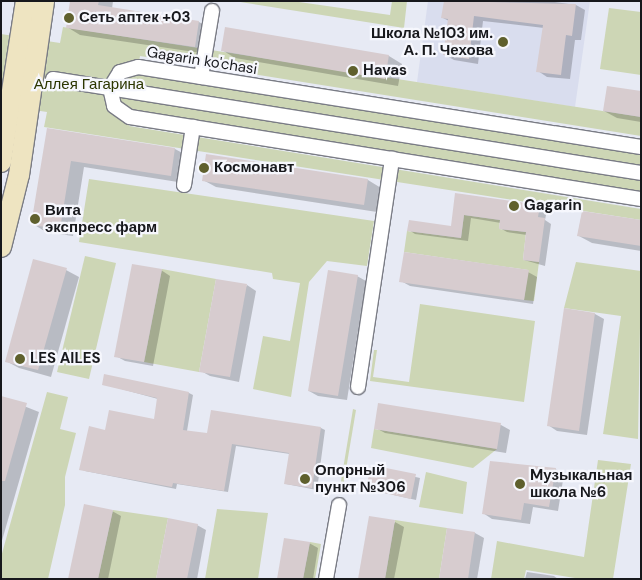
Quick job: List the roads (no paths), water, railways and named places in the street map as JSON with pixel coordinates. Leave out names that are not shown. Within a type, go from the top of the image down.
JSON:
[{"type":"main road","points":[[1,162],[26,1]]},
{"type":"main road","points":[[1,247],[19,175],[44,1]]},
{"type":"street","points":[[202,77],[212,11]]},
{"type":"street","name":"Gagarin ko'chasi","points":[[110,88],[116,75],[133,67],[641,147]]},
{"type":"street","points":[[54,79],[641,173]]},
{"type":"street","points":[[110,88],[114,106],[125,115],[641,199]]},
{"type":"street","points":[[184,185],[193,127]]},
{"type":"street","points":[[358,387],[392,159]]},
{"type":"street","points":[[326,579],[339,505]]},
{"type":"place","name":"Сеть аптек +03","points":[[69,18]]},
{"type":"place","name":"Школа №103 им. А. П. Чехова","points":[[503,42]]},
{"type":"place","name":"Havas","points":[[353,71]]},
{"type":"place","name":"Космонавт","points":[[204,168]]},
{"type":"place","name":"Gagarin","points":[[514,206]]},
{"type":"place","name":"Вита экспресс фарм","points":[[35,219]]},
{"type":"place","name":"LES AILES","points":[[20,359]]},
{"type":"place","name":"Опорный пункт №306","points":[[305,479]]},
{"type":"place","name":"Mузыкальная школа №6","points":[[520,484]]},
{"type":"park label","name":"Аллея Гагарина","points":[[89,85]]}]
